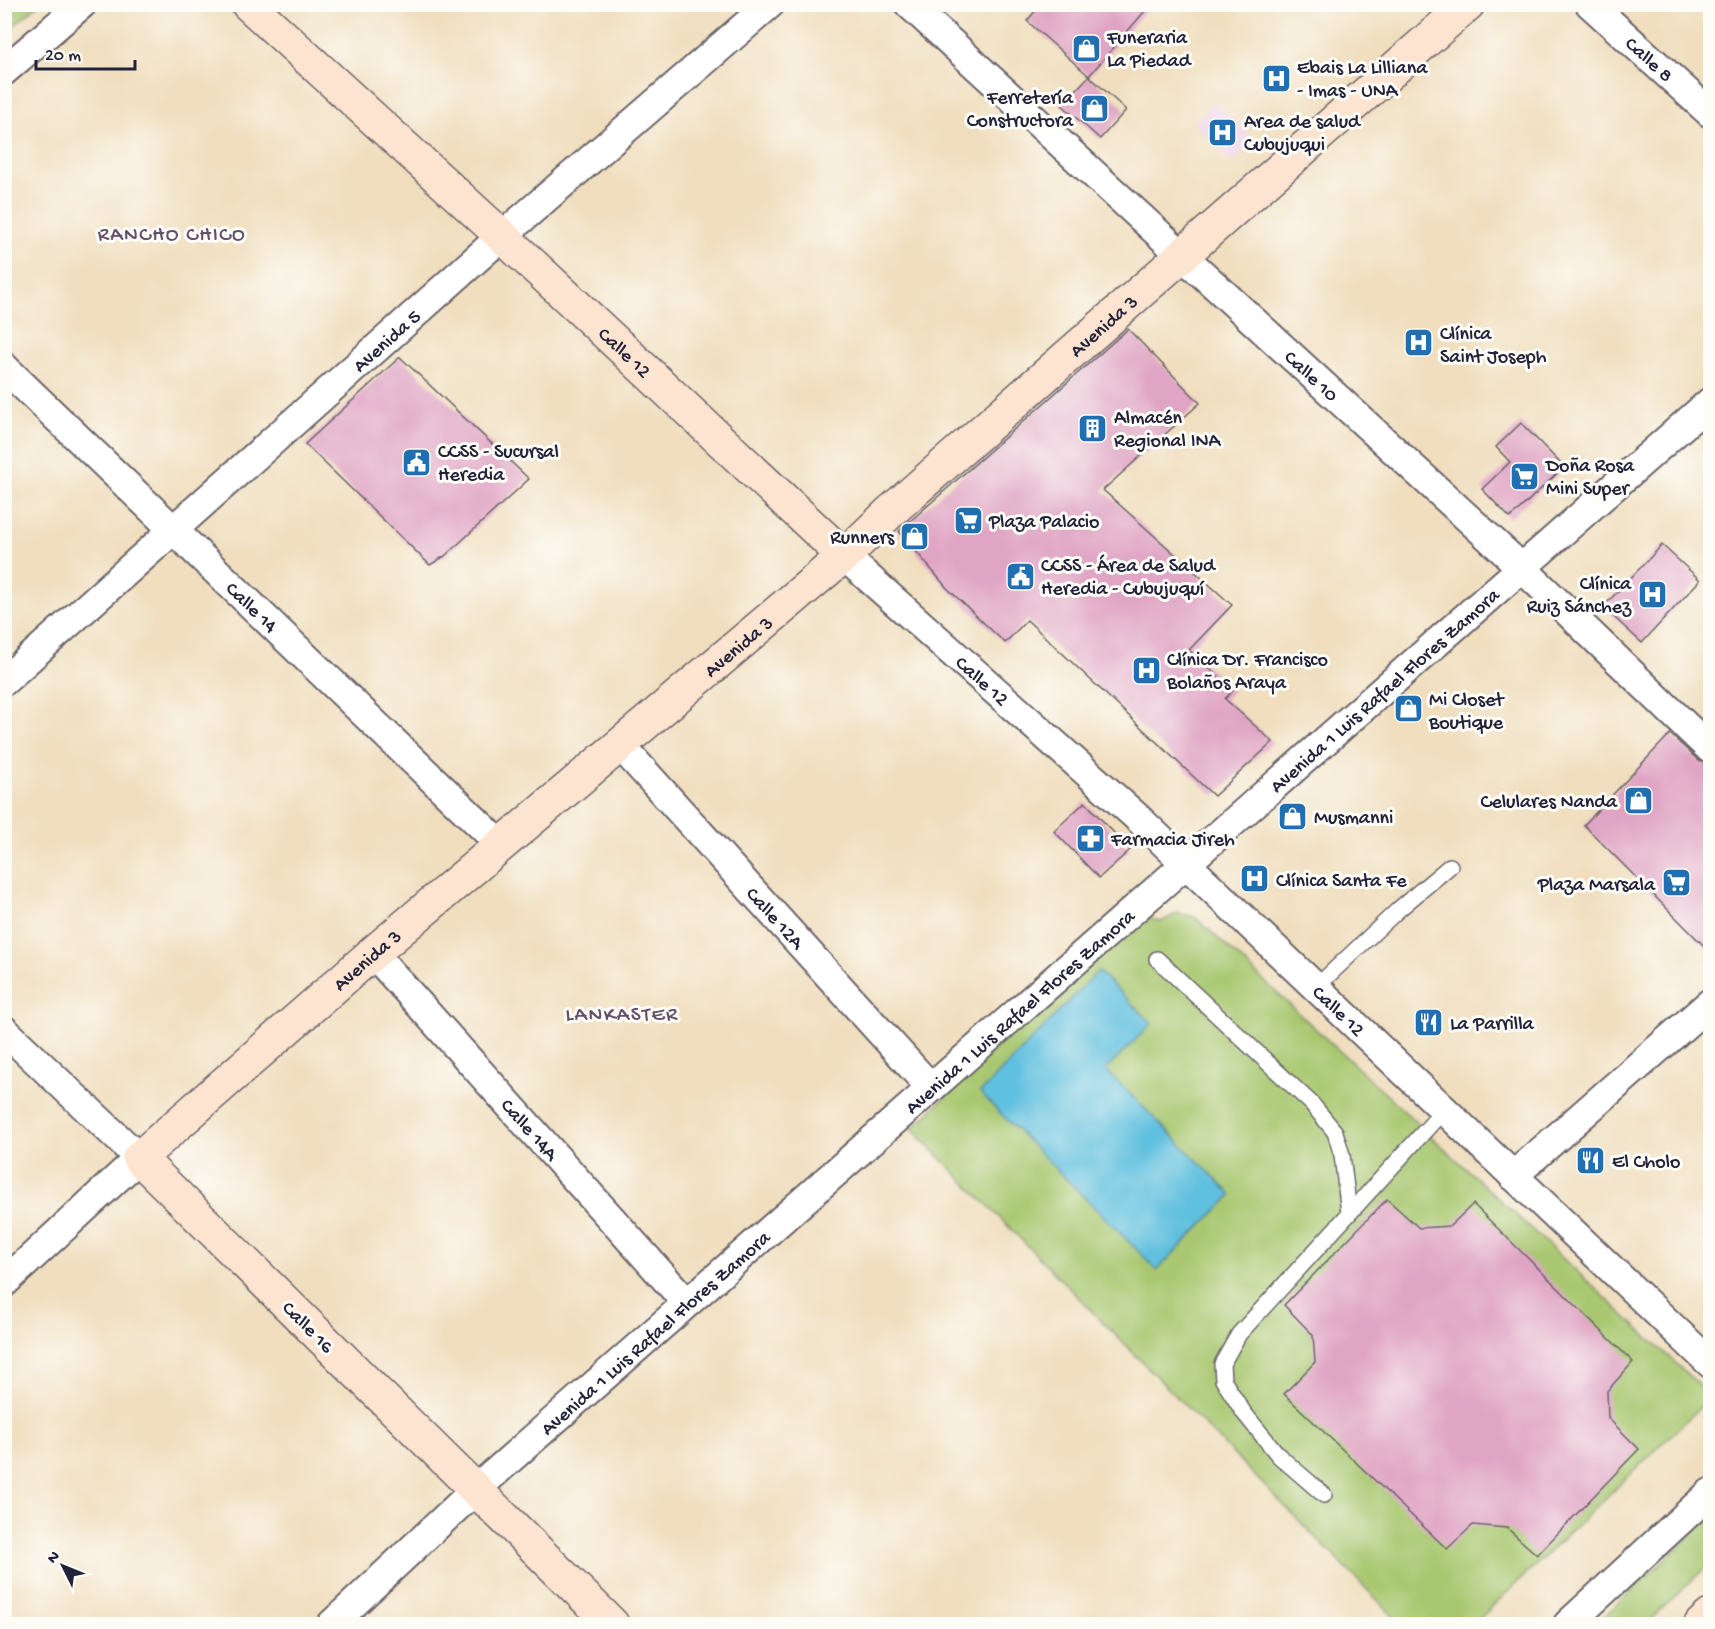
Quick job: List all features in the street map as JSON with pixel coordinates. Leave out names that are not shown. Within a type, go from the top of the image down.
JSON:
[{"type":"street","points":[[4,72],[82,4]]},
{"type":"street","name":"Calle 12","points":[[248,4],[502,236],[844,556],[1138,819],[1710,1364]]},
{"type":"street","name":"Avenida 5","points":[[4,681],[502,236],[770,4]]},
{"type":"street","name":"Calle 10","points":[[909,4],[1522,568],[1710,749]]},
{"type":"street","name":"Avenida 3","points":[[4,1283],[139,1158],[374,953],[844,556],[889,513],[1468,4]]},
{"type":"street","name":"Calle 8","points":[[1590,4],[1710,113]]},
{"type":"street","name":"Calle 14","points":[[4,367],[502,846]]},
{"type":"street","name":"Avenida 1 Luis Rafael Flores Zamora","points":[[332,1624],[474,1491],[1710,402]]},
{"type":"street","name":"Calle 12A","points":[[621,746],[932,1088]]},
{"type":"street","name":"Calle 14A","points":[[374,953],[687,1303]]},
{"type":"street","points":[[1513,1176],[1710,1003]]},
{"type":"street","name":"Calle 16","points":[[4,1030],[139,1158],[474,1491],[612,1624]]},
{"type":"street","points":[[1568,1624],[1710,1493]]},
{"type":"street","points":[[1701,1624],[1710,1616]]},
{"type":"lane","points":[[1315,988],[1399,909],[1450,866]]},
{"type":"lane","points":[[1157,959],[1312,1104],[1335,1132],[1342,1155],[1349,1213]]},
{"type":"lane","points":[[1324,1495],[1279,1456],[1244,1413],[1224,1380],[1222,1364],[1239,1334],[1444,1110]]},
{"type":"shaded area","name":"Area de salud Cubujuqui","points":[[1214,101],[1253,140],[1232,163],[1194,123]]},
{"type":"green space","points":[[5,4],[38,4],[38,5],[5,33]]},
{"type":"green space","points":[[1178,913],[1195,917],[1710,1395],[1710,1398],[1474,1624],[1401,1624],[912,1129],[1135,914],[1161,922]]},
{"type":"green space","points":[[1710,1517],[1710,1563],[1646,1624],[1596,1624]]},
{"type":"water","points":[[1098,971],[1152,1023],[1106,1070],[1232,1195],[1157,1270],[980,1093]]},
{"type":"building","name":"Funeraria La Piedad","points":[[1041,4],[1151,4],[1089,76],[1027,21]]},
{"type":"building","name":"Ferretería Constructora","points":[[1089,76],[1126,110],[1100,139],[1062,105]]},
{"type":"building","points":[[1128,329],[1200,403],[1103,490],[1232,605],[1189,650],[1233,690],[1225,699],[1273,742],[1214,796],[1027,620],[1005,643],[947,588],[899,531]]},
{"type":"building","name":"CCSS - Sucursal Heredia","points":[[400,357],[529,479],[445,556],[430,565],[305,444]]},
{"type":"building","name":"Doña Rosa Mini Super","points":[[1521,423],[1564,467],[1510,518],[1482,489],[1510,462],[1496,447]]},
{"type":"building","name":"Clínica Ruiz Sánchez","points":[[1662,545],[1700,580],[1642,643],[1603,607]]},
{"type":"building","name":"Plaza Marsala","points":[[1670,734],[1699,761],[1710,765],[1710,952],[1584,825]]},
{"type":"building","name":"Farmacia Jireh","points":[[1085,802],[1130,850],[1099,878],[1054,831]]},
{"type":"building","points":[[1387,1199],[1419,1228],[1450,1226],[1473,1204],[1633,1362],[1607,1391],[1608,1418],[1639,1449],[1537,1555],[1507,1528],[1473,1525],[1447,1549],[1284,1394],[1315,1362],[1313,1335],[1284,1305]]},
{"type":"place","name":"Funeraria La Piedad","points":[[1086,48]]},
{"type":"place","name":"Ebais La Lilliana - Imas - UNA","points":[[1276,78]]},
{"type":"place","name":"Ferretería Constructora","points":[[1094,108]]},
{"type":"place","name":"Area de salud Cubujuqui","points":[[1223,132]]},
{"type":"place","name":"Clínica Saint Joseph","points":[[1419,343]]},
{"type":"place","name":"Almacén Regional INA","points":[[1093,428]]},
{"type":"place","name":"CCSS - Sucursal Heredia","points":[[417,462]]},
{"type":"place","name":"Doña Rosa Mini Super","points":[[1525,476]]},
{"type":"place","name":"Plaza Palacio","points":[[968,520]]},
{"type":"place","name":"Runners","points":[[915,536]]},
{"type":"place","name":"CCSS - Área de Salud Heredia - Cubujuquí","points":[[1020,576]]},
{"type":"place","name":"Clínica Ruiz Sánchez","points":[[1652,594]]},
{"type":"place","name":"Clínica Dr. Francisco Bolaños Araya","points":[[1146,670]]},
{"type":"place","name":"Mi Closet Boutique","points":[[1408,709]]},
{"type":"place","name":"Celulares Nanda","points":[[1638,800]]},
{"type":"place","name":"Musmanni","points":[[1293,816]]},
{"type":"place","name":"Farmacia Jireh","points":[[1090,838]]},
{"type":"place","name":"Clínica Santa Fe","points":[[1255,879]]},
{"type":"place","name":"Plaza Marsala","points":[[1676,883]]},
{"type":"place","name":"La Parrilla","points":[[1429,1022]]},
{"type":"place","name":"El Cholo","points":[[1591,1160]]},
{"type":"district","name":"RANCHO CHICO","points":[[172,233]]},
{"type":"district","name":"LANKASTER","points":[[622,1013]]}]
